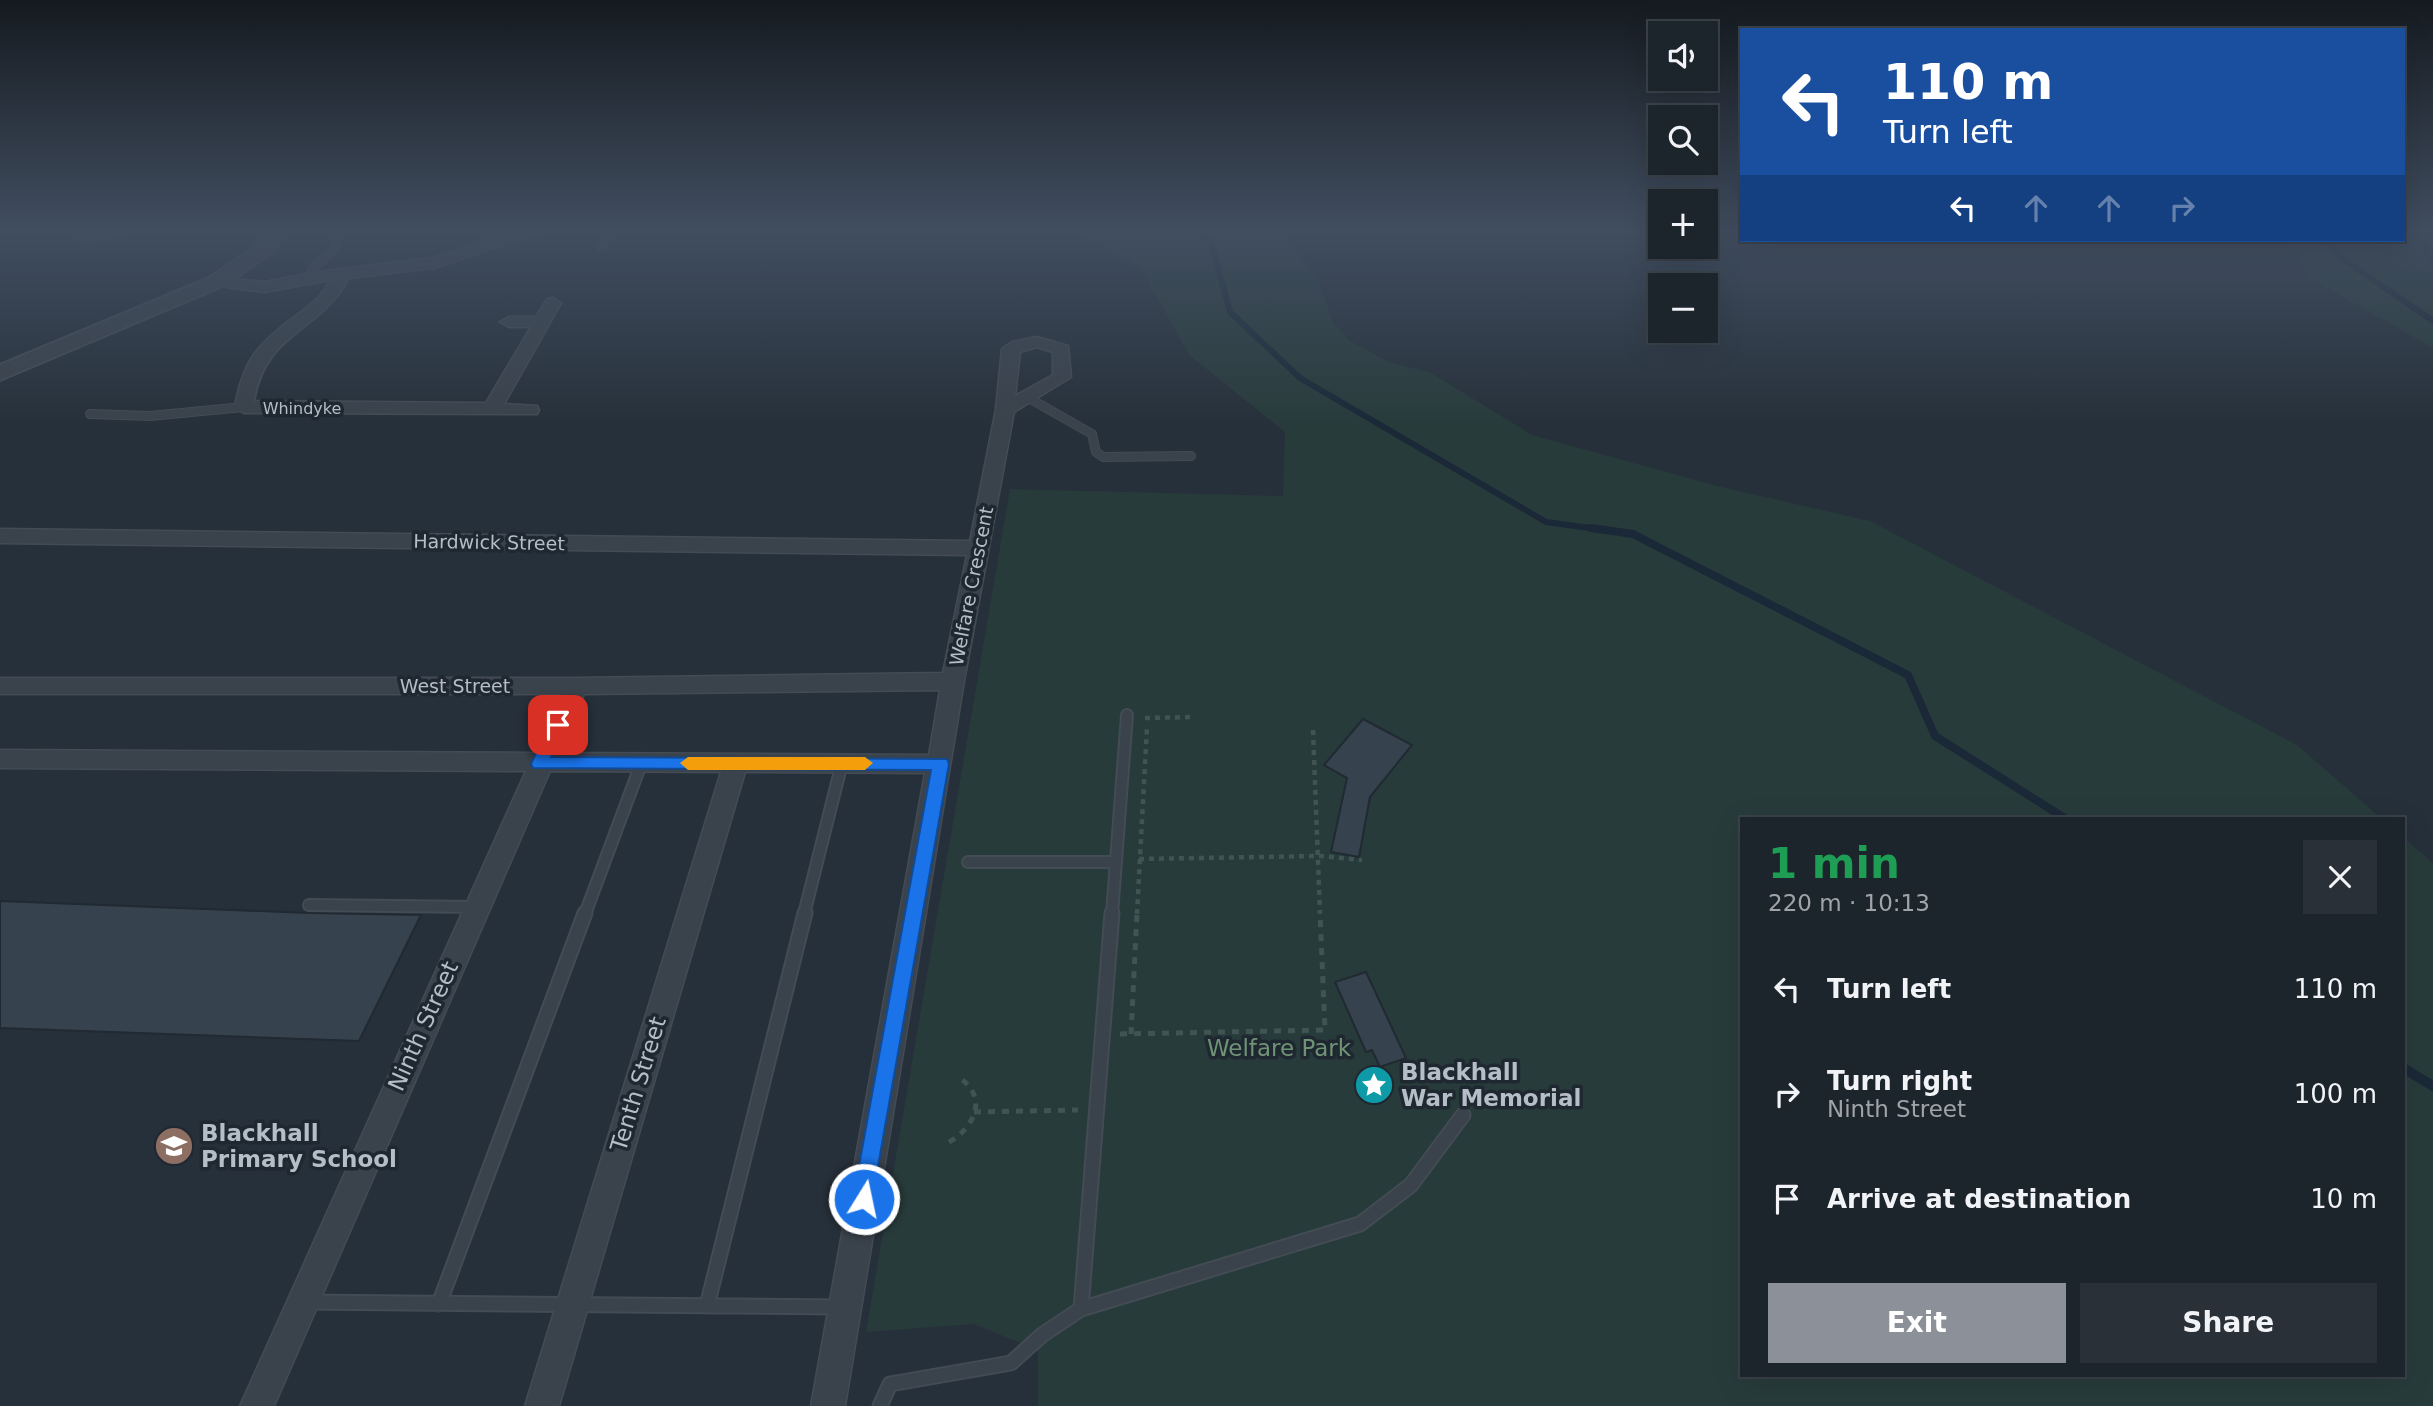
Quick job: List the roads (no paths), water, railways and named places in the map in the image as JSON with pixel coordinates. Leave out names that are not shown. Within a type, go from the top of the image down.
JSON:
[{"type":"street","points":[[0,373],[182,295]]},
{"type":"street","name":"Whindyke","points":[[330,295],[327,300],[275,337],[247,377],[244,407],[530,410]]},
{"type":"street","points":[[492,410],[553,303]]},
{"type":"street","points":[[509,321],[542,322]]},
{"type":"street","name":"Welfare Crescent","points":[[828,1406],[941,764],[953,681],[1005,409],[1011,349],[1027,341],[1050,343],[1062,350],[1062,377],[1005,409]]},
{"type":"street","name":"Hardwick Street","points":[[0,536],[979,548]]},
{"type":"street","name":"West Street","points":[[0,686],[576,686],[953,681]]},
{"type":"street","name":"Ninth Street","points":[[257,1406],[539,764],[576,686]]},
{"type":"street","points":[[0,759],[539,764],[941,764]]},
{"type":"street","name":"Tenth Street","points":[[542,1406],[736,763]]},
{"type":"lane","points":[[1027,397],[1086,429],[1091,434],[1096,452],[1103,457],[1191,456]]},
{"type":"lane","points":[[90,414],[150,416],[244,407]]},
{"type":"lane","points":[[1081,1309],[1127,717]]},
{"type":"lane","points":[[707,1306],[842,763]]},
{"type":"lane","points":[[439,1304],[641,764]]},
{"type":"lane","points":[[968,862],[1114,862]]},
{"type":"lane","points":[[309,905],[476,907]]},
{"type":"lane","points":[[880,1406],[890,1384],[1012,1363],[1042,1335],[1081,1309],[1360,1224],[1411,1185],[1463,1115]]},
{"type":"lane","points":[[302,1302],[845,1307]]},
{"type":"waterway","points":[[1225,295],[1230,312],[1300,378],[1546,522],[1604,530]]},
{"type":"waterway","points":[[2395,295],[2433,321]]},
{"type":"waterway","points":[[1591,528],[1633,534],[1908,675],[1935,736],[2063,817]]},
{"type":"waterway","points":[[2405,1069],[2433,1086]]},
{"type":"place","name":"Blackhall War Memorial","points":[[1374,1085]]},
{"type":"place","name":"Blackhall Primary School","points":[[174,1146]]},
{"type":"park label","name":"Welfare Park","points":[[1279,1048]]}]
